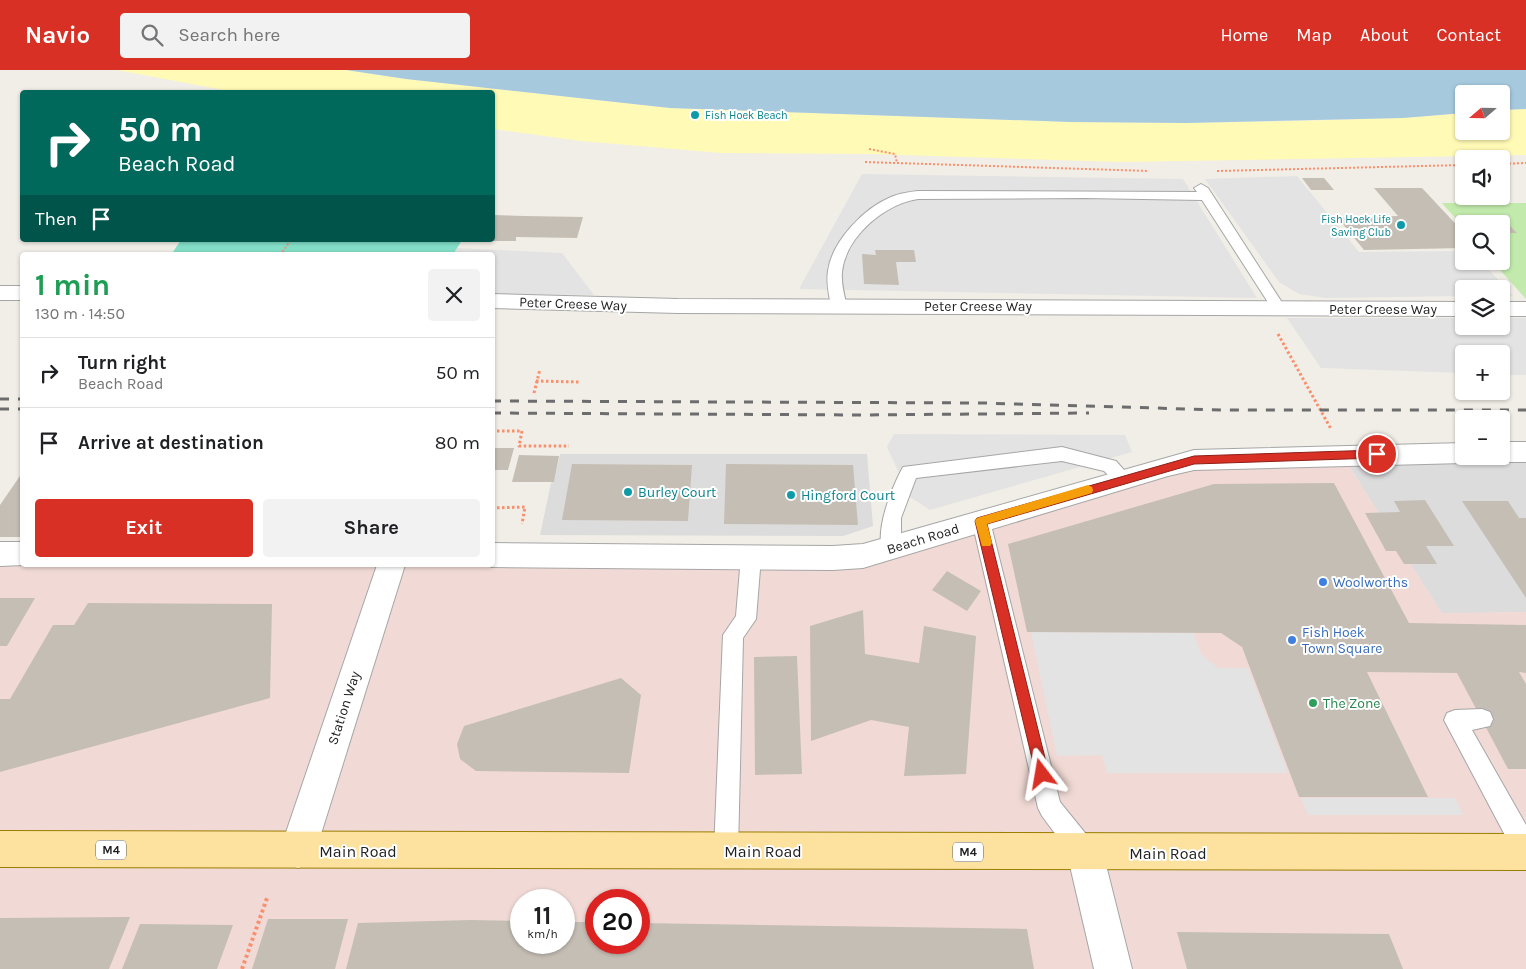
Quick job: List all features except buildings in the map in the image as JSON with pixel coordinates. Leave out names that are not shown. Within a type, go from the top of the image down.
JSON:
[{"type":"main road","name":"Main Road","points":[[0,849],[1085,853],[1526,851]]},
{"type":"street","points":[[0,293],[20,294]]},
{"type":"street","name":"Peter Creese Way","points":[[495,301],[678,306],[1455,309]]},
{"type":"street","points":[[1510,309],[1526,309]]},
{"type":"street","points":[[1510,452],[1526,452]]},
{"type":"street","name":"Beach Road","points":[[495,556],[833,558],[863,556],[1123,479],[1194,460],[1455,453]]},
{"type":"street","points":[[0,554],[20,554]]},
{"type":"street","name":"Station Way","points":[[298,850],[389,567]]},
{"type":"street","points":[[1085,853],[1113,969]]},
{"type":"lane","points":[[839,306],[835,273],[841,252],[851,236],[885,206],[900,198],[918,195],[1203,192],[1271,307]]},
{"type":"lane","points":[[891,549],[892,518],[909,472],[1062,454],[1110,466],[1123,479]]},
{"type":"lane","points":[[981,521],[1050,808],[1085,853]]},
{"type":"lane","points":[[726,851],[733,635],[746,619],[751,557]]},
{"type":"lane","points":[[1482,719],[1455,720],[1526,851]]},
{"type":"path","points":[[869,149],[896,154],[897,163]]},
{"type":"path","points":[[864,162],[1150,171]]},
{"type":"path","points":[[1214,171],[1455,164]]},
{"type":"path","points":[[1510,164],[1526,164]]},
{"type":"path","points":[[1271,307],[1313,399],[1333,431]]},
{"type":"path","points":[[534,393],[540,369]]},
{"type":"path","points":[[536,381],[579,382]]},
{"type":"path","points":[[495,431],[522,431],[518,446],[569,446]]},
{"type":"path","points":[[495,508],[525,507],[521,530]]},
{"type":"path","points":[[242,969],[267,898]]},
{"type":"shaded area","points":[[862,174],[1183,179],[1257,298],[799,289]]},
{"type":"shaded area","points":[[1297,176],[1359,252],[1455,251],[1455,270],[1489,270],[1498,280],[1455,280],[1455,296],[1326,298],[1299,294],[1279,282],[1205,179]]},
{"type":"shaded area","points":[[457,248],[562,253],[594,295],[495,294],[495,252],[455,252]]},
{"type":"shaded area","points":[[1287,318],[1455,318],[1455,335],[1510,335],[1510,318],[1526,318],[1526,375],[1510,375],[1510,345],[1455,345],[1455,373],[1321,368]]},
{"type":"shaded area","points":[[894,434],[1125,435],[1132,452],[930,510],[910,497],[887,447]]},
{"type":"shaded area","points":[[1526,452],[1526,612],[1442,614],[1342,455],[1455,456],[1455,465],[1510,465],[1510,455]]},
{"type":"shaded area","points":[[560,454],[867,454],[873,526],[843,536],[540,535],[551,483],[554,482]]},
{"type":"shaded area","points":[[1342,455],[1442,613],[1526,612],[1526,969],[0,969],[0,554],[20,564],[20,567],[495,567],[495,565],[833,558],[1168,466]]},
{"type":"shaded area","points":[[1031,632],[1194,633],[1201,654],[1218,668],[1248,668],[1288,773],[1107,773],[1102,755],[1057,756]]},
{"type":"shaded area","points":[[1301,798],[1455,798],[1463,815],[1308,815]]},
{"type":"green space","points":[[1442,203],[1455,203],[1455,205],[1510,205],[1510,203],[1526,203],[1526,299],[1500,270],[1510,270],[1510,215],[1455,215],[1455,218]]},
{"type":"green space","points":[[180,242],[461,242],[455,252],[173,252]]},
{"type":"sand","name":"Fish Hoek Beach","points":[[117,70],[346,70],[406,79],[670,108],[1070,122],[1186,123],[1294,121],[1403,118],[1455,114],[1455,140],[1510,140],[1510,110],[1526,109],[1526,155],[1510,155],[1510,150],[1455,150],[1455,156],[1121,162],[871,154],[721,153],[581,141],[495,129],[495,90],[223,90]]},
{"type":"water","points":[[346,70],[1526,70],[1526,109],[1510,110],[1510,85],[1455,85],[1455,114],[1403,118],[1186,123],[1070,122],[670,108],[406,79]]},
{"type":"railway","points":[[0,399],[20,399]]},
{"type":"railway","points":[[495,401],[983,403],[1222,410],[1526,410]]},
{"type":"railway","points":[[0,409],[20,409]]},
{"type":"railway","points":[[495,413],[861,415],[1089,413]]},
{"type":"slow traffic","points":[[986,543],[981,521],[1088,490]]},
{"type":"place","name":"Fish Hoek Beach","points":[[695,115]]},
{"type":"place","name":"Fish Hoek Life Saving Club","points":[[1401,225]]},
{"type":"place","name":"Burley Court","points":[[628,492]]},
{"type":"place","name":"Hingford Court","points":[[791,495]]},
{"type":"place","name":"Woolworths","points":[[1323,582]]},
{"type":"place","name":"Fish Hoek Town Square","points":[[1292,640]]},
{"type":"place","name":"The Zone","points":[[1313,703]]},
{"type":"route","points":[[1042,774],[981,521],[1194,460],[1377,454]]}]
